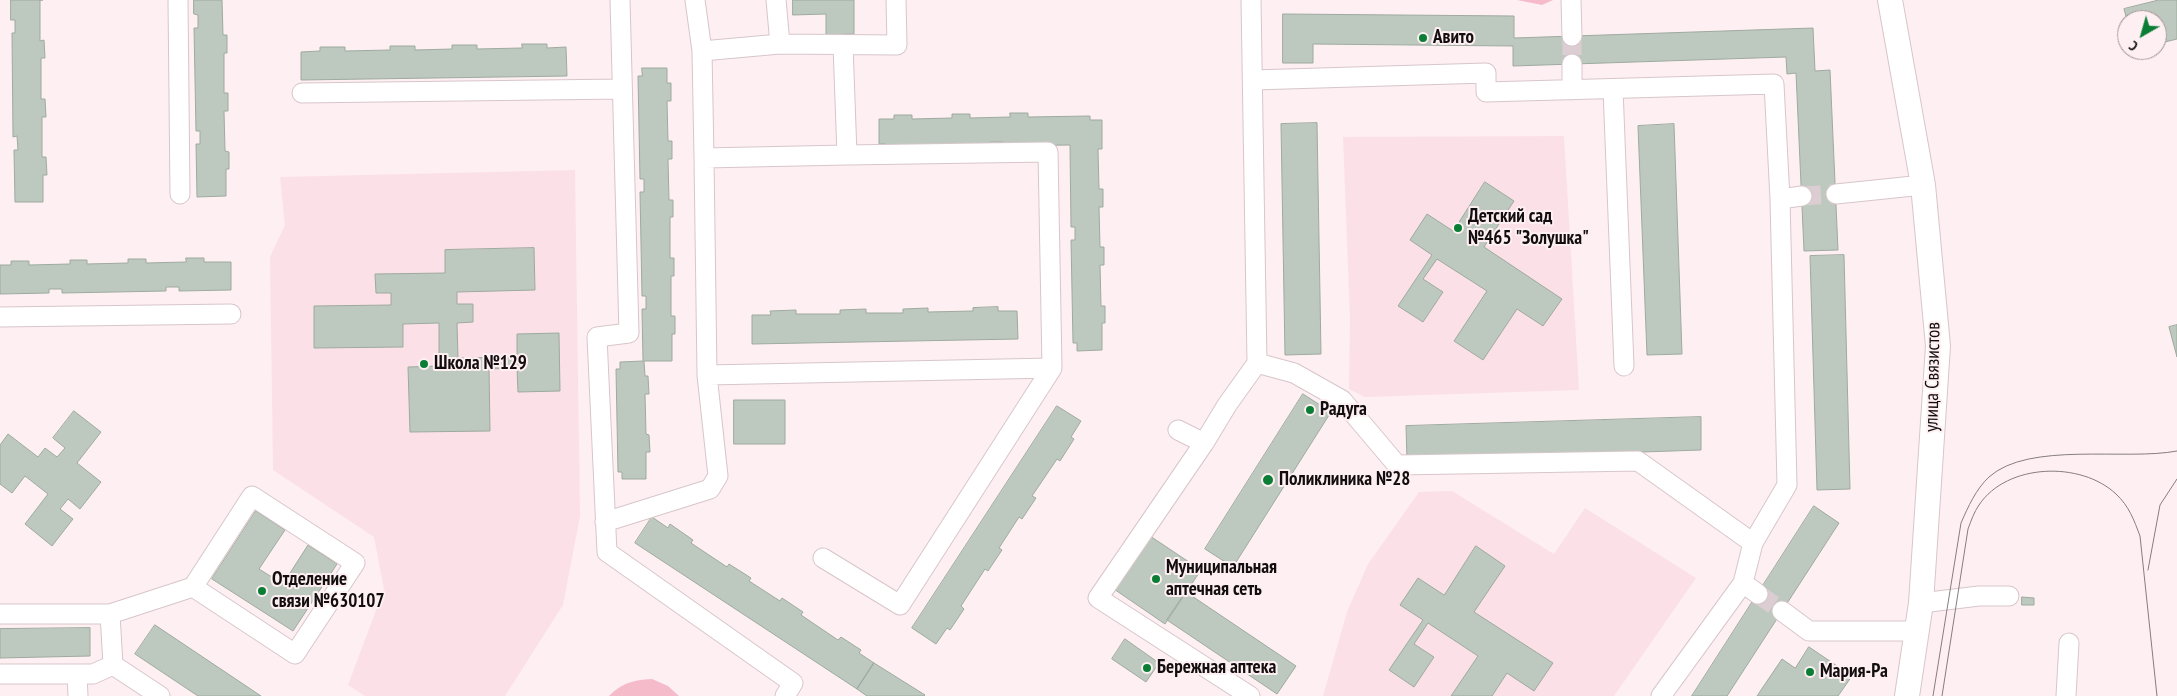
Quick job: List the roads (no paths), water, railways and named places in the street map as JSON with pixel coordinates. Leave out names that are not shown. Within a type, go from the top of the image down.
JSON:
[{"type":"main road","name":"улица Связистов","points":[[1890,0],[1923,185],[1938,346],[1921,603],[1907,696]]},
{"type":"lane","points":[[178,0],[180,194]]},
{"type":"lane","points":[[620,0],[629,333],[598,336],[607,552],[793,683],[785,696]]},
{"type":"lane","points":[[605,522],[710,489],[718,476],[707,376],[702,51],[695,0]]},
{"type":"lane","points":[[776,0],[780,44]]},
{"type":"lane","points":[[702,51],[780,44],[897,45],[896,0]]},
{"type":"lane","points":[[1250,696],[1098,598],[1257,363],[1251,0]]},
{"type":"lane","points":[[1571,0],[1572,36]]},
{"type":"lane","points":[[843,45],[847,155]]},
{"type":"lane","points":[[1572,64],[1572,90]]},
{"type":"lane","points":[[1253,80],[1486,73],[1486,92],[1774,84],[1780,199],[1786,485],[1753,543],[1750,589],[1661,696]]},
{"type":"lane","points":[[302,94],[622,89]]},
{"type":"lane","points":[[1612,89],[1624,366]]},
{"type":"lane","points":[[704,158],[1048,152],[1052,368],[900,605],[822,558]]},
{"type":"lane","points":[[1836,194],[1923,185]]},
{"type":"lane","points":[[1780,199],[1802,196]]},
{"type":"lane","points":[[0,317],[231,314]]},
{"type":"lane","points":[[1257,363],[1294,373],[1342,400],[1397,465],[1638,461],[1753,543]]},
{"type":"lane","points":[[707,376],[1052,368]]},
{"type":"lane","points":[[1178,430],[1204,443]]},
{"type":"lane","points":[[0,614],[110,614],[193,587],[252,496],[355,562],[295,654],[193,587]]},
{"type":"lane","points":[[1921,603],[1980,596],[2009,596]]},
{"type":"lane","points":[[1782,611],[1809,631],[1918,631]]},
{"type":"lane","points":[[110,614],[112,665]]},
{"type":"lane","points":[[2066,696],[2068,643]]},
{"type":"lane","points":[[0,674],[93,674],[112,665]]},
{"type":"lane","points":[[112,665],[160,696]]},
{"type":"lane","points":[[77,674],[78,696]]},
{"type":"tunnel","points":[[1572,36],[1572,64]]},
{"type":"tunnel","points":[[1802,196],[1836,194]]},
{"type":"tunnel","points":[[1758,594],[1782,611]]},
{"type":"tram line","points":[[1933,696],[1961,523],[1976,493],[1984,482],[2006,466],[2028,459],[2079,454],[2156,454],[2177,451]]},
{"type":"tram line","points":[[1942,696],[1968,529],[1974,514],[1991,491],[2007,481],[2025,474],[2045,471],[2065,472],[2084,476],[2101,483],[2121,499],[2131,514],[2140,536],[2157,696]]},
{"type":"tram line","points":[[2148,570],[2160,505],[2177,479]]},
{"type":"place","name":"Авито","points":[[1423,38]]},
{"type":"place","name":"Детский сад №465 \"Золушка\"","points":[[1458,228]]},
{"type":"place","name":"Школа №129","points":[[424,364]]},
{"type":"place","name":"Радуга","points":[[1310,410]]},
{"type":"place","name":"Поликлиника №28","points":[[1268,480]]},
{"type":"place","name":"Муниципальная аптечная сеть","points":[[1156,579]]},
{"type":"place","name":"Отделение связи №630107","points":[[262,591]]},
{"type":"place","name":"Бережная аптека","points":[[1147,668]]},
{"type":"place","name":"Мария-Ра","points":[[1810,672]]}]
